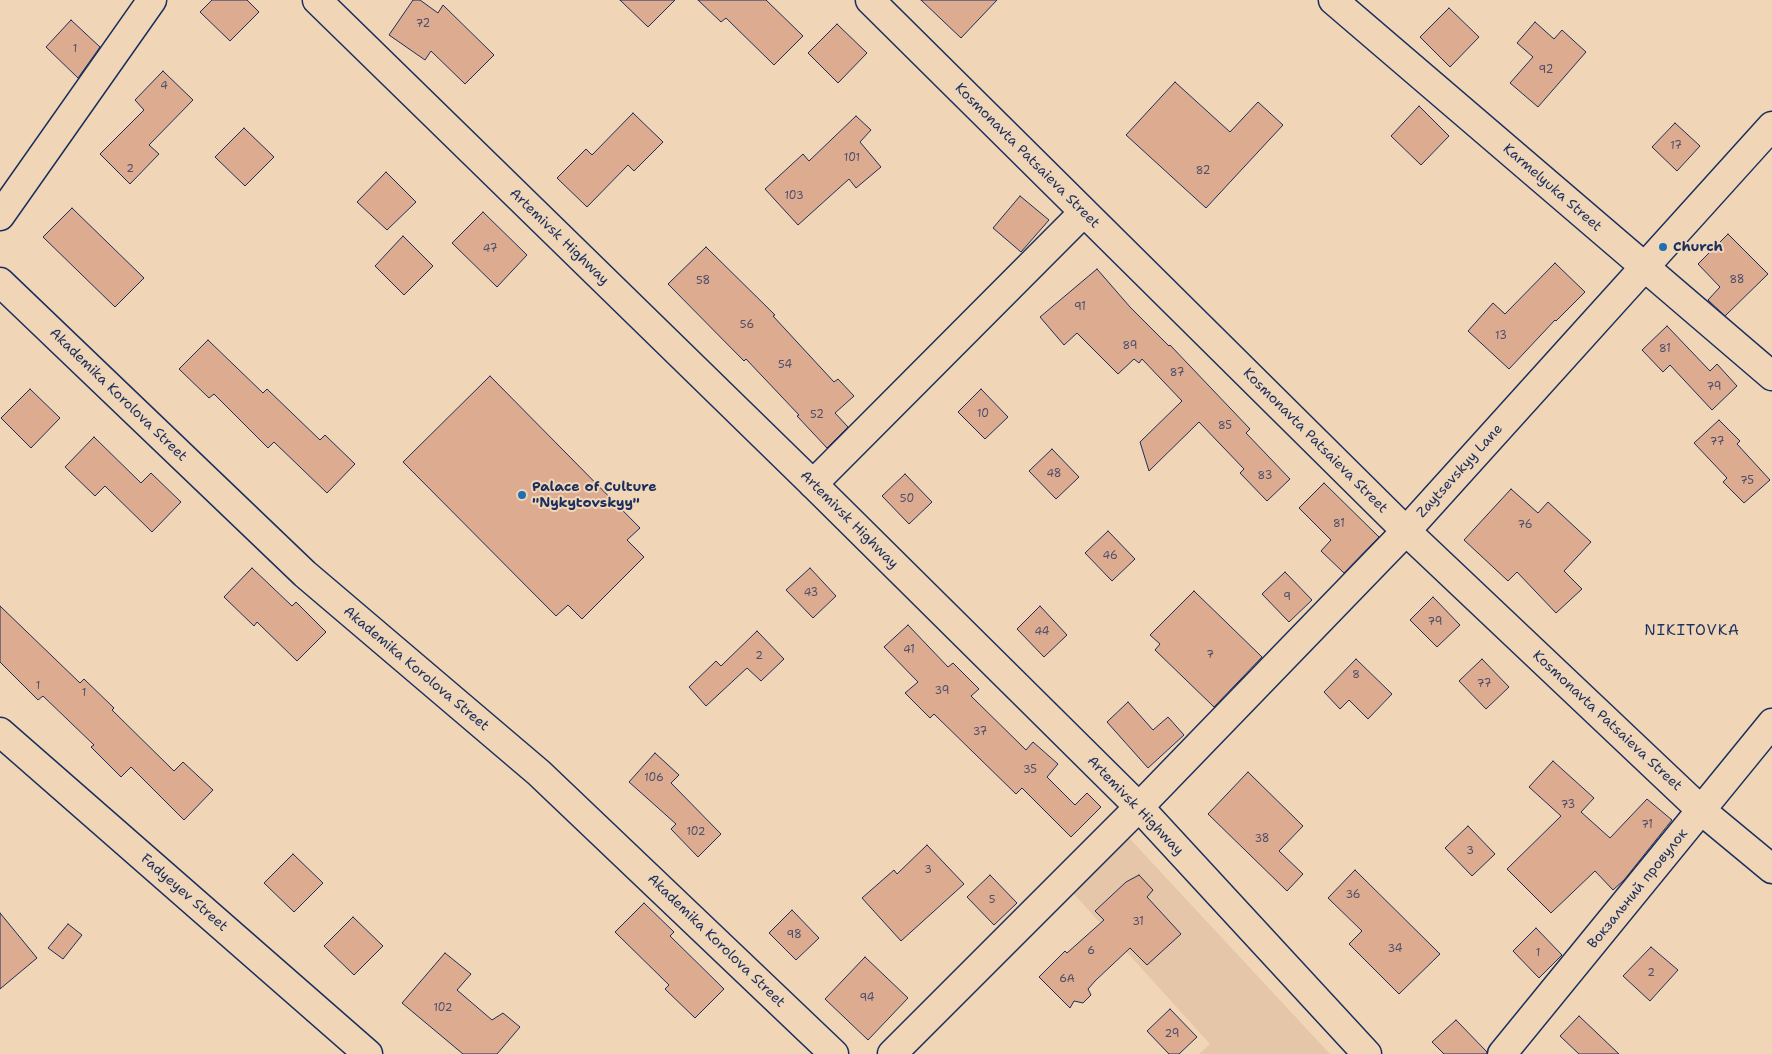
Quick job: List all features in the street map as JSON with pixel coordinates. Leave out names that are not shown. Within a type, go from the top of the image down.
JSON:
[{"type":"street","points":[[0,216],[152,0]]},
{"type":"street","name":"Artemivsk Highway","points":[[317,0],[1139,807],[1366,1054]]},
{"type":"street","name":"Kosmonavta Patsaieva Street","points":[[870,0],[1406,531],[1702,811],[1772,869]]},
{"type":"street","name":"Karmelyuka Street","points":[[1333,0],[1772,376]]},
{"type":"street","name":"Zaytsevskyy Lane","points":[[892,1054],[1139,807],[1406,531],[1772,126]]},
{"type":"street","points":[[812,484],[1084,212]]},
{"type":"street","name":"Akademika Korolova Street","points":[[0,282],[305,574],[539,773],[834,1054]]},
{"type":"street","name":"Вокзальний провулок","points":[[1502,1054],[1772,723]]},
{"type":"street","name":"Fadyeyev Street","points":[[0,732],[368,1054]]},
{"type":"shaded area","points":[[1119,827],[1330,1054],[1199,1054],[1210,1044],[1064,883]]},
{"type":"building","points":[[212,0],[247,0],[259,12],[230,41],[200,12]]},
{"type":"building","points":[[413,0],[420,0],[438,13],[443,5],[494,55],[465,84],[431,51],[425,60],[389,35]]},
{"type":"building","points":[[620,0],[675,0],[648,27]]},
{"type":"building","points":[[698,0],[766,0],[803,36],[774,65],[726,18],[721,22]]},
{"type":"building","points":[[921,0],[997,0],[961,38]]},
{"type":"building","points":[[1449,8],[1479,37],[1450,67],[1420,37]]},
{"type":"building","points":[[71,20],[100,47],[78,78],[46,47]]},
{"type":"building","points":[[1535,22],[1554,39],[1562,30],[1586,52],[1538,107],[1510,83],[1533,57],[1517,43]]},
{"type":"building","points":[[837,24],[867,53],[838,83],[808,53]]},
{"type":"building","points":[[163,71],[193,100],[149,145],[159,154],[130,184],[100,154],[144,110],[135,100]]},
{"type":"building","points":[[1175,82],[1230,132],[1258,102],[1283,125],[1206,208],[1126,135]]},
{"type":"building","points":[[1419,106],[1449,136],[1421,165],[1391,136]]},
{"type":"building","points":[[633,113],[663,142],[634,171],[628,165],[587,207],[557,178],[586,149],[592,155]]},
{"type":"building","points":[[856,116],[871,130],[860,142],[881,167],[856,188],[849,179],[798,225],[765,189],[803,154],[809,161]]},
{"type":"building","points":[[1675,123],[1700,146],[1677,171],[1652,147]]},
{"type":"building","points":[[244,128],[274,157],[245,186],[215,157]]},
{"type":"building","points":[[386,172],[416,202],[387,230],[357,202]]},
{"type":"building","points":[[1020,196],[1049,220],[1021,252],[993,228]]},
{"type":"building","points":[[72,208],[144,278],[115,307],[43,237]]},
{"type":"building","points":[[483,212],[527,255],[497,287],[452,243]]},
{"type":"building","points":[[1728,234],[1768,274],[1725,316],[1708,300],[1720,287],[1698,264]]},
{"type":"building","points":[[403,236],[433,266],[404,295],[375,266]]},
{"type":"building","points":[[706,247],[775,315],[773,316],[834,382],[838,379],[854,396],[835,413],[848,427],[827,448],[797,416],[799,415],[746,359],[744,361],[668,284]]},
{"type":"building","points":[[1555,263],[1585,292],[1555,320],[1509,369],[1468,331],[1493,303],[1505,314]]},
{"type":"building","points":[[1097,269],[1130,307],[1170,345],[1250,429],[1246,433],[1290,479],[1267,501],[1240,473],[1244,469],[1199,422],[1149,471],[1140,442],[1182,401],[1142,359],[1139,363],[1134,359],[1118,374],[1077,333],[1064,345],[1040,317]]},
{"type":"building","points":[[1667,326],[1710,371],[1717,364],[1737,386],[1712,410],[1670,365],[1663,372],[1642,350]]},
{"type":"building","points":[[208,340],[263,393],[267,389],[320,440],[325,435],[355,464],[327,493],[274,442],[268,448],[214,394],[209,398],[179,369]]},
{"type":"building","name":"Palace of Culture \"Nykytovskyy\"","points":[[490,376],[640,528],[627,540],[644,557],[582,619],[568,605],[556,616],[403,462]]},
{"type":"building","points":[[30,389],[60,418],[31,448],[1,418]]},
{"type":"building","points":[[981,389],[1008,417],[985,439],[958,412]]},
{"type":"building","points":[[1719,420],[1740,441],[1737,444],[1770,480],[1744,503],[1723,482],[1727,478],[1694,443]]},
{"type":"building","points":[[94,437],[141,483],[151,473],[181,502],[152,532],[105,486],[95,496],[65,467]]},
{"type":"building","points":[[1052,449],[1079,477],[1056,499],[1029,471]]},
{"type":"building","points":[[905,474],[932,502],[909,524],[882,496]]},
{"type":"building","points":[[1324,483],[1379,537],[1344,573],[1321,551],[1331,540],[1299,508]]},
{"type":"building","points":[[1511,489],[1538,513],[1548,502],[1591,542],[1564,571],[1582,589],[1556,613],[1517,572],[1508,581],[1464,540]]},
{"type":"building","points":[[1108,531],[1135,559],[1112,581],[1085,553]]},
{"type":"building","points":[[252,568],[292,606],[296,602],[326,632],[297,661],[257,622],[254,626],[224,597]]},
{"type":"building","points":[[810,568],[836,596],[813,618],[786,590]]},
{"type":"building","points":[[1285,572],[1312,600],[1289,622],[1262,594]]},
{"type":"building","points":[[1194,591],[1262,657],[1214,707],[1155,650],[1160,644],[1150,635]]},
{"type":"building","points":[[1433,597],[1460,625],[1437,647],[1410,620]]},
{"type":"building","points":[[0,606],[80,683],[84,679],[114,708],[112,710],[174,771],[183,762],[213,790],[184,820],[131,767],[121,777],[91,747],[94,745],[43,696],[38,700],[0,662]]},
{"type":"building","points":[[1040,606],[1067,635],[1044,657],[1017,629]]},
{"type":"building","points":[[908,625],[948,667],[953,663],[979,689],[971,696],[1026,750],[1033,742],[1058,764],[1047,777],[1075,805],[1087,793],[1101,807],[1071,837],[1022,788],[1016,794],[934,714],[930,718],[905,693],[918,682],[884,647]]},
{"type":"building","points":[[757,631],[784,659],[761,681],[747,668],[706,706],[689,687],[716,661],[721,666]]},
{"type":"building","points":[[1356,659],[1392,694],[1368,719],[1349,700],[1340,709],[1324,692]]},
{"type":"building","points":[[1482,659],[1509,687],[1486,709],[1459,681]]},
{"type":"building","points":[[1128,702],[1153,730],[1168,717],[1184,735],[1148,768],[1107,722]]},
{"type":"building","points":[[655,753],[679,775],[671,783],[721,834],[698,857],[671,829],[676,824],[629,782]]},
{"type":"building","points":[[1553,761],[1594,798],[1581,812],[1610,838],[1647,799],[1672,820],[1624,880],[1613,890],[1595,871],[1551,913],[1507,869],[1561,816],[1529,787]]},
{"type":"building","points":[[1248,772],[1303,826],[1279,851],[1303,874],[1287,891],[1208,814]]},
{"type":"building","points":[[1468,826],[1495,854],[1472,876],[1445,848]]},
{"type":"building","points":[[927,845],[964,884],[901,941],[862,898],[894,870],[897,874]]},
{"type":"building","points":[[293,854],[323,883],[294,912],[264,883]]},
{"type":"building","points":[[1355,870],[1440,954],[1399,994],[1349,944],[1362,931],[1328,898]]},
{"type":"building","points":[[990,875],[1017,903],[994,925],[967,897]]},
{"type":"building","points":[[1139,875],[1153,890],[1147,897],[1181,934],[1147,965],[1130,948],[1088,989],[1091,995],[1083,1003],[1074,1001],[1070,1008],[1039,977],[1065,951],[1067,953],[1104,920],[1095,911],[1126,882]]},
{"type":"building","points":[[644,903],[674,932],[670,936],[724,989],[695,1018],[665,989],[669,985],[615,932]]},
{"type":"building","points":[[792,910],[819,938],[796,960],[769,933]]},
{"type":"building","points":[[0,913],[37,958],[0,989]]},
{"type":"building","points":[[353,917],[383,946],[354,975],[324,946]]},
{"type":"building","points":[[68,924],[82,935],[63,959],[48,948]]},
{"type":"building","points":[[1536,928],[1562,955],[1539,978],[1513,951]]},
{"type":"building","points":[[1651,947],[1678,970],[1650,1001],[1623,976]]},
{"type":"building","points":[[445,953],[471,974],[457,990],[492,1020],[503,1013],[520,1027],[497,1054],[463,1054],[402,1003]]},
{"type":"building","points":[[865,957],[908,998],[868,1040],[825,999]]},
{"type":"building","points":[[1170,1009],[1197,1037],[1179,1054],[1169,1054],[1147,1031]]},
{"type":"building","points":[[1579,1016],[1619,1054],[1579,1054],[1560,1036]]},
{"type":"building","points":[[1456,1020],[1487,1054],[1444,1054],[1432,1042]]},
{"type":"place","name":"Church","points":[[1663,247]]},
{"type":"place","name":"Palace of Culture \"Nykytovskyy\"","points":[[522,495]]},
{"type":"district","name":"NIKITOVKA","points":[[1692,631]]}]
